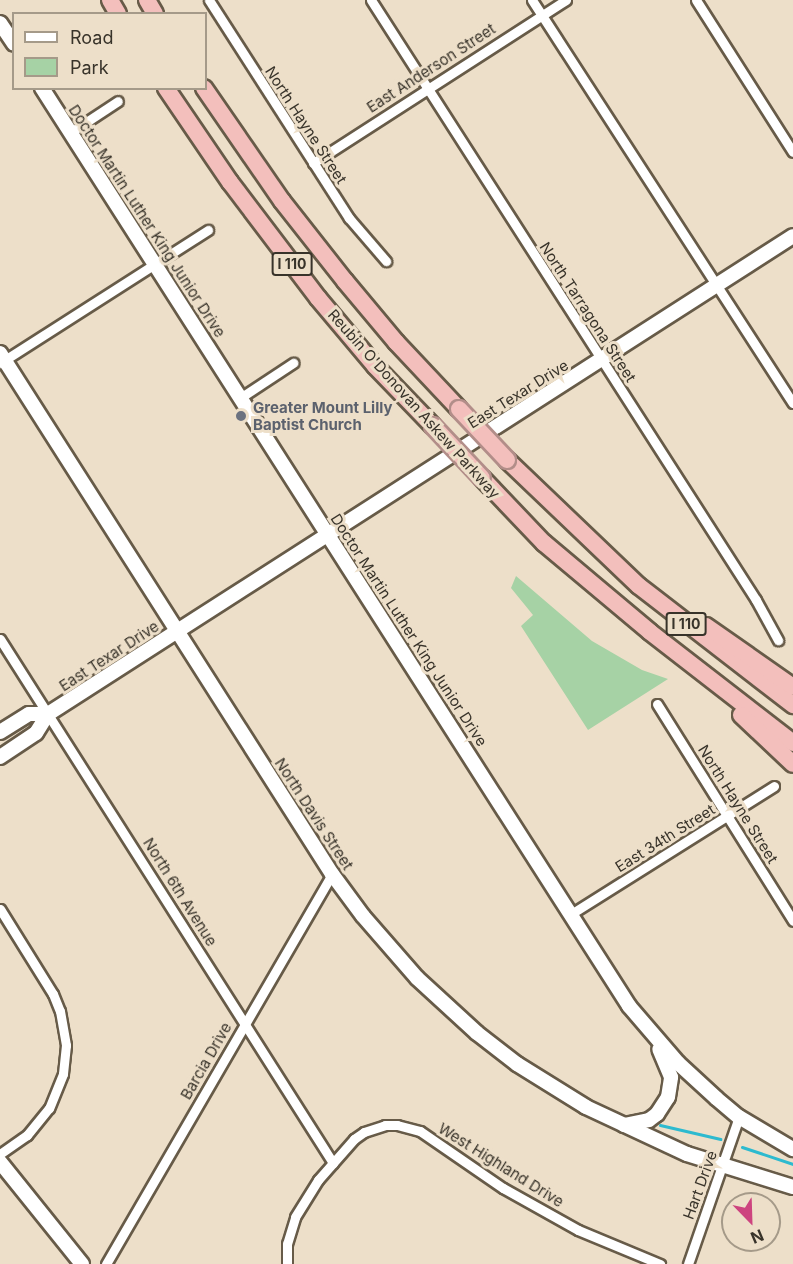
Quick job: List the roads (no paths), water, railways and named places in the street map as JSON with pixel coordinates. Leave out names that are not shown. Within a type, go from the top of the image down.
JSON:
[{"type":"highway","name":"Reubin O'Donovan Askew Parkway","points":[[167,90],[230,182],[318,298],[375,366],[544,543],[725,692],[793,743]]},
{"type":"highway","name":"Reubin O'Donovan Askew Parkway","points":[[205,90],[282,201],[345,281],[396,342],[507,460],[639,586],[793,705]]},
{"type":"highway","points":[[585,535],[722,638],[793,687]]},
{"type":"highway","points":[[725,692],[744,720],[793,764]]},
{"type":"main road","points":[[0,23],[12,41]]},
{"type":"main road","name":"Doctor Martin Luther King Junior Drive","points":[[43,90],[571,914],[649,1031],[688,1074],[739,1117],[793,1149]]},
{"type":"main road","name":"East Texar Drive","points":[[0,757],[36,733],[48,714],[793,236]]},
{"type":"main road","name":"North Davis Street","points":[[2,359],[332,874],[389,948],[446,1007],[517,1064],[620,1124],[723,1167],[793,1187]]},
{"type":"main road","name":"East Texar Drive","points":[[0,732],[29,714],[48,714]]},
{"type":"main road","points":[[620,1124],[629,1125],[649,1120],[657,1114],[668,1097],[671,1077],[649,1031]]},
{"type":"main road","points":[[0,1162],[82,1264]]},
{"type":"street","name":"North Hayne Street","points":[[209,0],[349,218],[386,261]]},
{"type":"street","name":"North Tarragona Street","points":[[371,0],[756,600],[778,640]]},
{"type":"street","points":[[532,0],[793,404]]},
{"type":"street","name":"East Anderson Street","points":[[313,163],[566,0]]},
{"type":"street","points":[[696,0],[793,152]]},
{"type":"street","points":[[71,132],[118,101]]},
{"type":"street","points":[[2,359],[208,230]]},
{"type":"street","points":[[240,398],[293,363]]},
{"type":"street","name":"North 6th Avenue","points":[[0,639],[333,1163]]},
{"type":"street","name":"North Hayne Street","points":[[657,704],[793,921]]},
{"type":"street","name":"East 34th Street","points":[[571,914],[729,817],[774,786]]},
{"type":"street","name":"Barcia Drive","points":[[106,1264],[332,874]]},
{"type":"street","points":[[0,909],[53,994],[60,1011],[66,1045],[63,1074],[49,1108],[27,1136],[0,1154]]},
{"type":"street","name":"Hart Drive","points":[[688,1264],[739,1117]]},
{"type":"street","name":"West Highland Drive","points":[[286,1264],[287,1244],[295,1217],[305,1199],[333,1163],[364,1132],[385,1125],[409,1127],[420,1131],[467,1164],[540,1209],[613,1246],[660,1264]]},
{"type":"waterway","points":[[660,1125],[720,1139]]},
{"type":"waterway","points":[[742,1147],[793,1164]]},
{"type":"place","name":"Greater Mount Lilly Baptist Church","points":[[241,416]]}]
